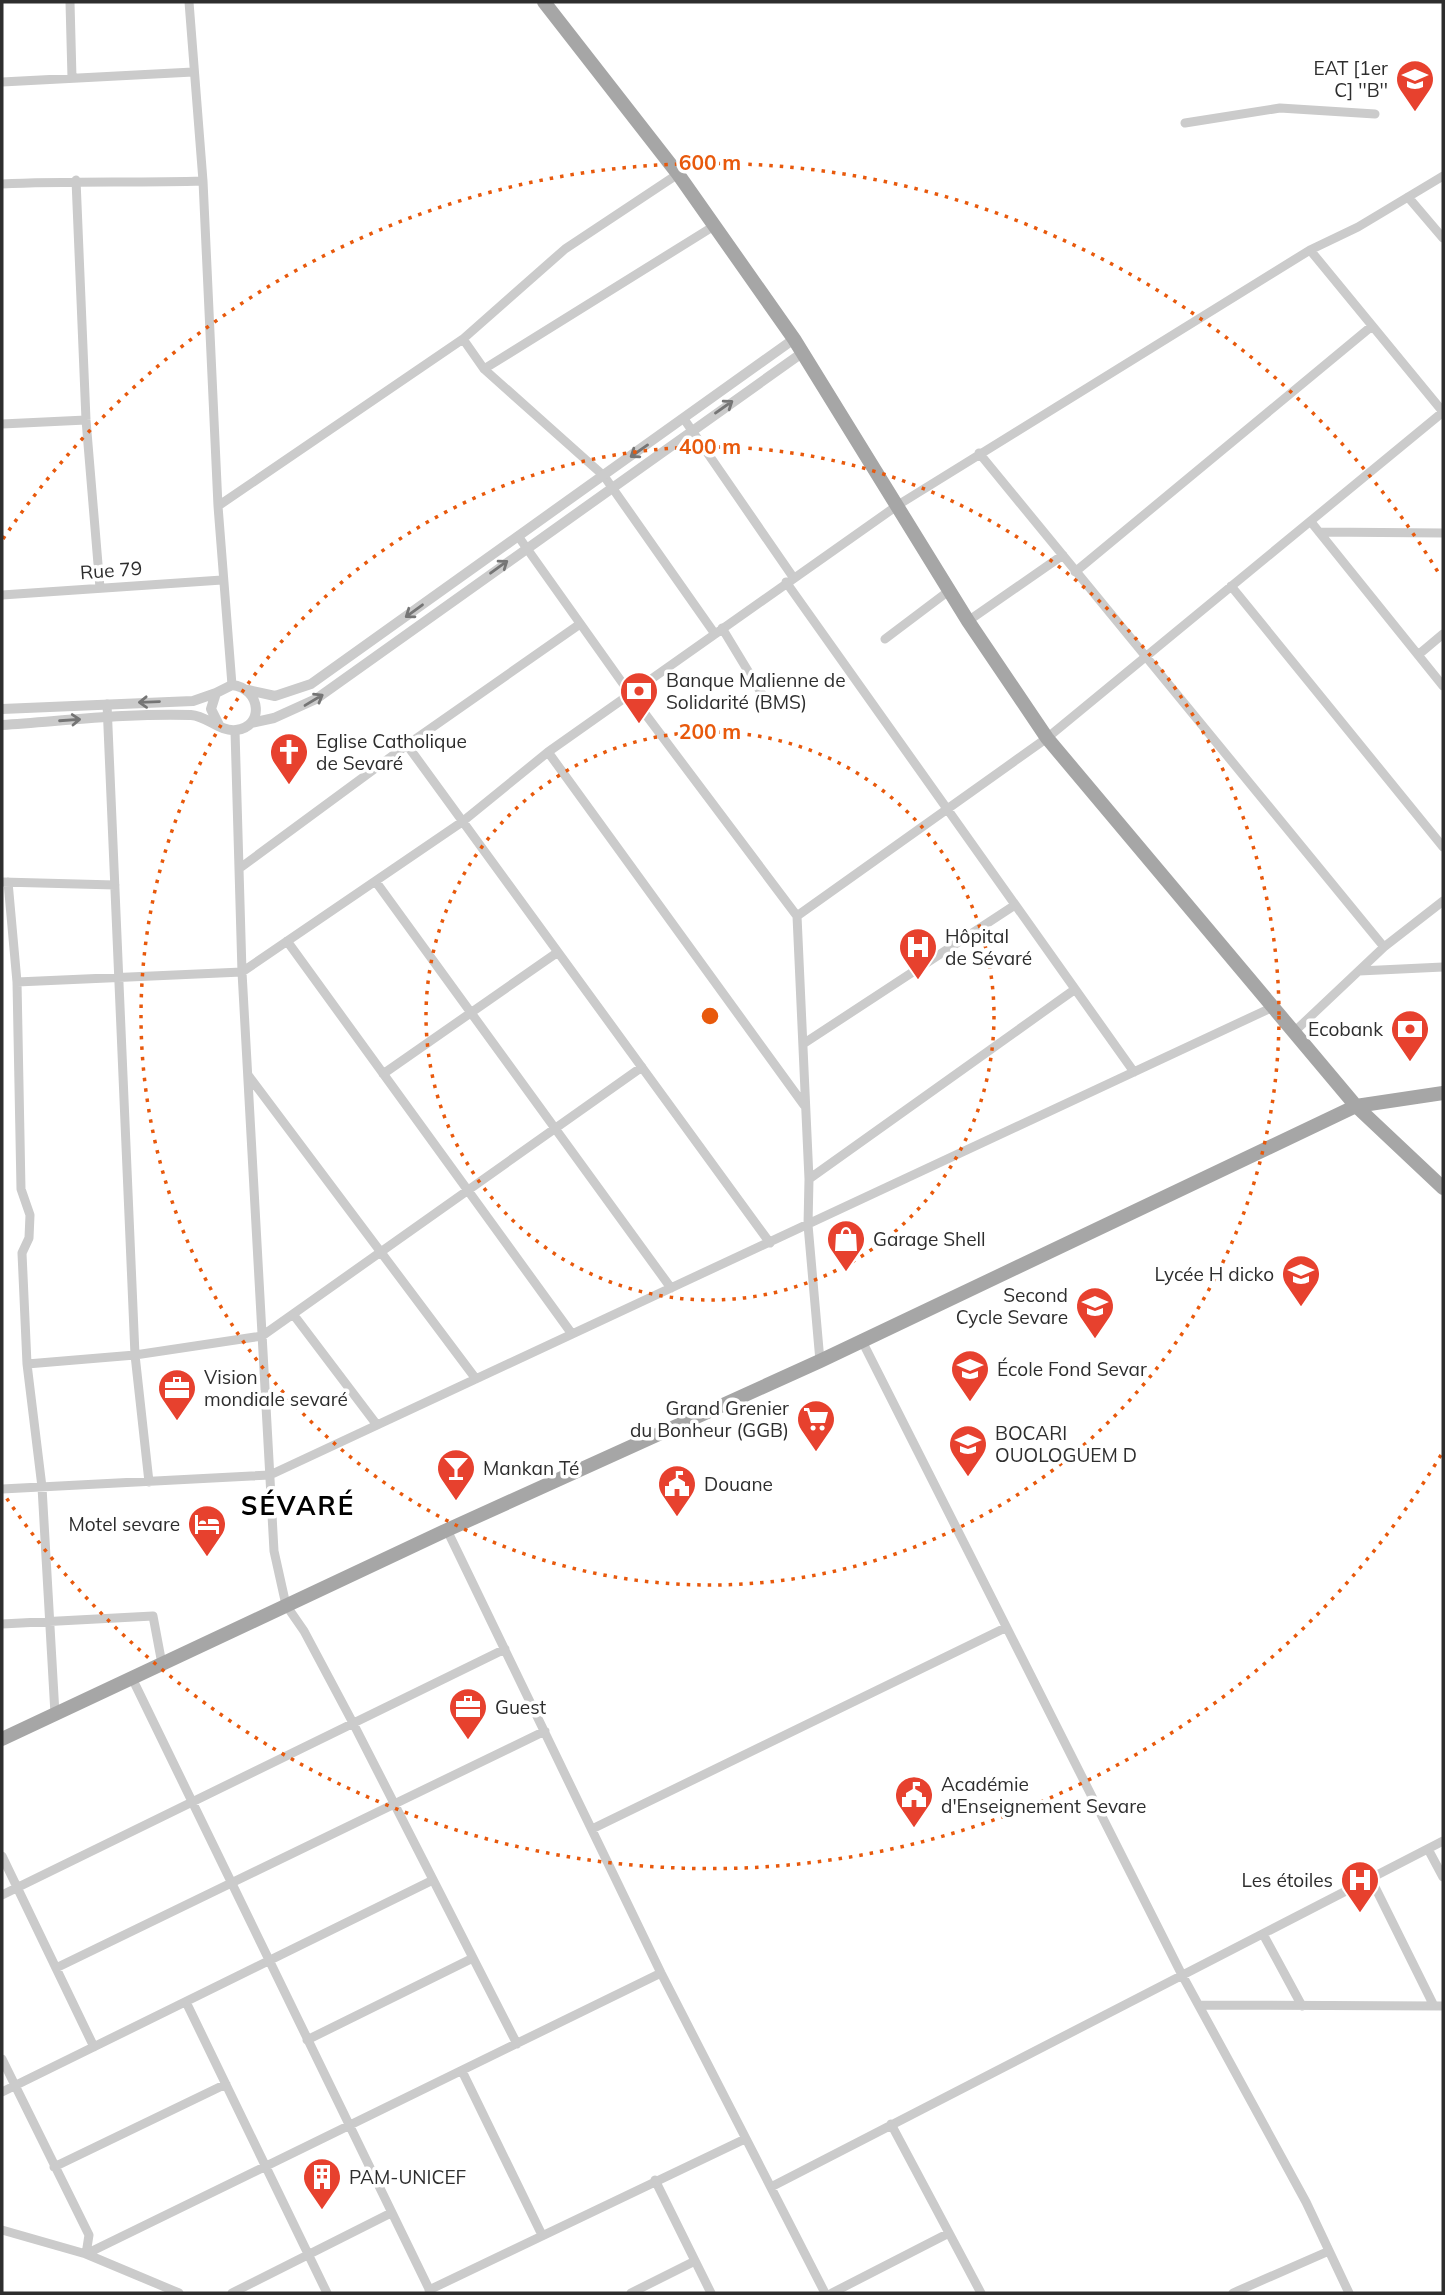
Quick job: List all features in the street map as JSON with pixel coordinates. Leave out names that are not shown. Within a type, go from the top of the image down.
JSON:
[{"type":"main road","points":[[544,2],[678,174],[794,339],[968,621],[1047,738],[1356,1106],[1443,1188]]},
{"type":"main road","points":[[2,1739],[447,1530],[820,1361],[861,1339],[1356,1106],[1443,1093]]},
{"type":"street","points":[[70,2],[72,78]]},
{"type":"street","points":[[189,2],[203,181],[222,580],[232,685]]},
{"type":"street","points":[[2,82],[193,72]]},
{"type":"street","points":[[1185,123],[1280,108],[1375,114]]},
{"type":"street","points":[[218,506],[463,339],[565,249],[678,174]]},
{"type":"street","points":[[17,982],[242,972],[462,822],[548,752],[898,505],[1310,250],[1358,227],[1443,176]]},
{"type":"street","points":[[2,184],[76,180],[134,183],[203,181]]},
{"type":"street","points":[[76,180],[86,419],[100,588]]},
{"type":"street","points":[[1408,197],[1443,238]]},
{"type":"street","points":[[484,369],[714,226]]},
{"type":"street","points":[[797,916],[1047,738],[1443,412],[1310,250]]},
{"type":"street","points":[[1075,572],[1372,326]]},
{"type":"street","points":[[463,339],[484,369],[604,476],[768,704]]},
{"type":"street","points":[[2,709],[193,701],[232,685],[275,696],[311,684],[794,339]]},
{"type":"street","points":[[2,725],[194,715],[235,731],[251,723],[274,718],[316,699],[611,486],[802,353]]},
{"type":"street","points":[[2,424],[86,419]]},
{"type":"street","points":[[684,419],[789,580],[947,809],[1134,1072]]},
{"type":"street","points":[[979,453],[1384,947]]},
{"type":"street","points":[[1311,522],[1443,686]]},
{"type":"street","points":[[1320,532],[1443,533]]},
{"type":"street","points":[[518,536],[631,695],[797,916],[808,1225],[820,1361]]},
{"type":"street","points":[[968,621],[1063,555]]},
{"type":"street","name":"Rue 79","points":[[2,595],[222,580]]},
{"type":"street","points":[[1231,586],[1443,847]]},
{"type":"street","points":[[885,639],[950,590]]},
{"type":"street","points":[[240,868],[407,745],[580,624]]},
{"type":"street","points":[[1418,656],[1443,634]]},
{"type":"street","points":[[248,690],[256,706],[251,723]]},
{"type":"street","points":[[216,693],[211,709],[219,725]]},
{"type":"street","points":[[107,704],[135,1355],[149,1482]]},
{"type":"street","points":[[235,731],[242,972],[274,1551],[286,1605],[304,1631],[353,1723],[517,2044]]},
{"type":"street","points":[[407,745],[770,1242]]},
{"type":"street","points":[[548,752],[804,1105]]},
{"type":"street","points":[[55,1714],[42,1487],[27,1364],[22,1253],[31,1228],[28,1205],[21,1189],[17,982],[5,882],[115,885]]},
{"type":"street","points":[[376,882],[671,1288]]},
{"type":"street","points":[[1294,1032],[1384,947],[1443,901]]},
{"type":"street","points":[[803,1044],[1015,905]]},
{"type":"street","points":[[287,941],[572,1334]]},
{"type":"street","points":[[383,1074],[558,952]]},
{"type":"street","points":[[1359,971],[1443,967]]},
{"type":"street","points":[[808,1179],[1074,990]]},
{"type":"street","points":[[2,1489],[270,1475],[1273,1007]]},
{"type":"street","points":[[27,1364],[135,1355],[262,1336],[642,1067]]},
{"type":"street","points":[[247,1074],[476,1379]]},
{"type":"street","points":[[293,1314],[377,1425]]},
{"type":"street","points":[[861,1339],[1181,1973],[1306,2202],[1349,2293]]},
{"type":"street","points":[[447,1530],[661,1973],[825,2293]]},
{"type":"street","points":[[2,1624],[153,1616],[162,1664]]},
{"type":"street","points":[[592,1829],[1005,1628]]},
{"type":"street","points":[[2,1895],[505,1649]]},
{"type":"street","points":[[132,1678],[430,2291],[655,2180],[745,2139]]},
{"type":"street","points":[[56,1968],[230,1881],[545,1731]]},
{"type":"street","points":[[771,2187],[1181,1973],[1443,1841]]},
{"type":"street","points":[[1428,1849],[1443,1877]]},
{"type":"street","points":[[2,1856],[94,2047]]},
{"type":"street","points":[[1199,2005],[1438,2006],[1371,1879]]},
{"type":"street","points":[[2,2092],[433,1880]]},
{"type":"street","points":[[1263,1934],[1302,2006]]},
{"type":"street","points":[[307,2040],[473,1958]]},
{"type":"street","points":[[86,2254],[661,1973]]},
{"type":"street","points":[[186,2002],[327,2293]]},
{"type":"street","points":[[2,2059],[89,2235],[86,2254]]},
{"type":"street","points":[[462,2071],[542,2235]]},
{"type":"street","points":[[54,2167],[226,2084]]},
{"type":"street","points":[[891,2124],[981,2293]]},
{"type":"street","points":[[655,2180],[711,2293]]},
{"type":"street","points":[[232,2293],[391,2213]]},
{"type":"street","points":[[2,2230],[86,2254],[179,2293]]},
{"type":"street","points":[[832,2293],[949,2233]]},
{"type":"street","points":[[1233,2293],[1329,2251]]},
{"type":"street","points":[[631,2293],[695,2261]]},
{"type":"place","name":"EAT [1er C] ''B''","points":[[1415,113]]},
{"type":"place","name":"Banque Malienne de Solidarité (BMS)","points":[[639,725]]},
{"type":"place","name":"Eglise Catholique de Sevaré","points":[[289,786]]},
{"type":"place","name":"Hôpital de Sévaré","points":[[918,981]]},
{"type":"place","name":"Ecobank","points":[[1410,1063]]},
{"type":"place","name":"Garage Shell","points":[[846,1273]]},
{"type":"place","name":"Lycée H dicko","points":[[1301,1308]]},
{"type":"place","name":"Second Cycle Sevare","points":[[1095,1340]]},
{"type":"place","name":"École Fond Sevar","points":[[970,1403]]},
{"type":"place","name":"Vision mondiale sevaré","points":[[177,1422]]},
{"type":"place","name":"Grand Grenier du Bonheur (GGB)","points":[[816,1453]]},
{"type":"place","name":"BOCARI OUOLOGUEM D","points":[[968,1478]]},
{"type":"place","name":"Mankan Té","points":[[456,1502]]},
{"type":"place","name":"Douane","points":[[677,1518]]},
{"type":"place","name":"Motel sevare","points":[[207,1558]]},
{"type":"place","name":"Guest","points":[[468,1741]]},
{"type":"place","name":"Académie d'Enseignement Sevare","points":[[914,1829]]},
{"type":"place","name":"Les étoiles","points":[[1360,1914]]},
{"type":"place","name":"PAM-UNICEF","points":[[322,2211]]},
{"type":"district","name":"SÉVARÉ","points":[[298,1506]]}]
